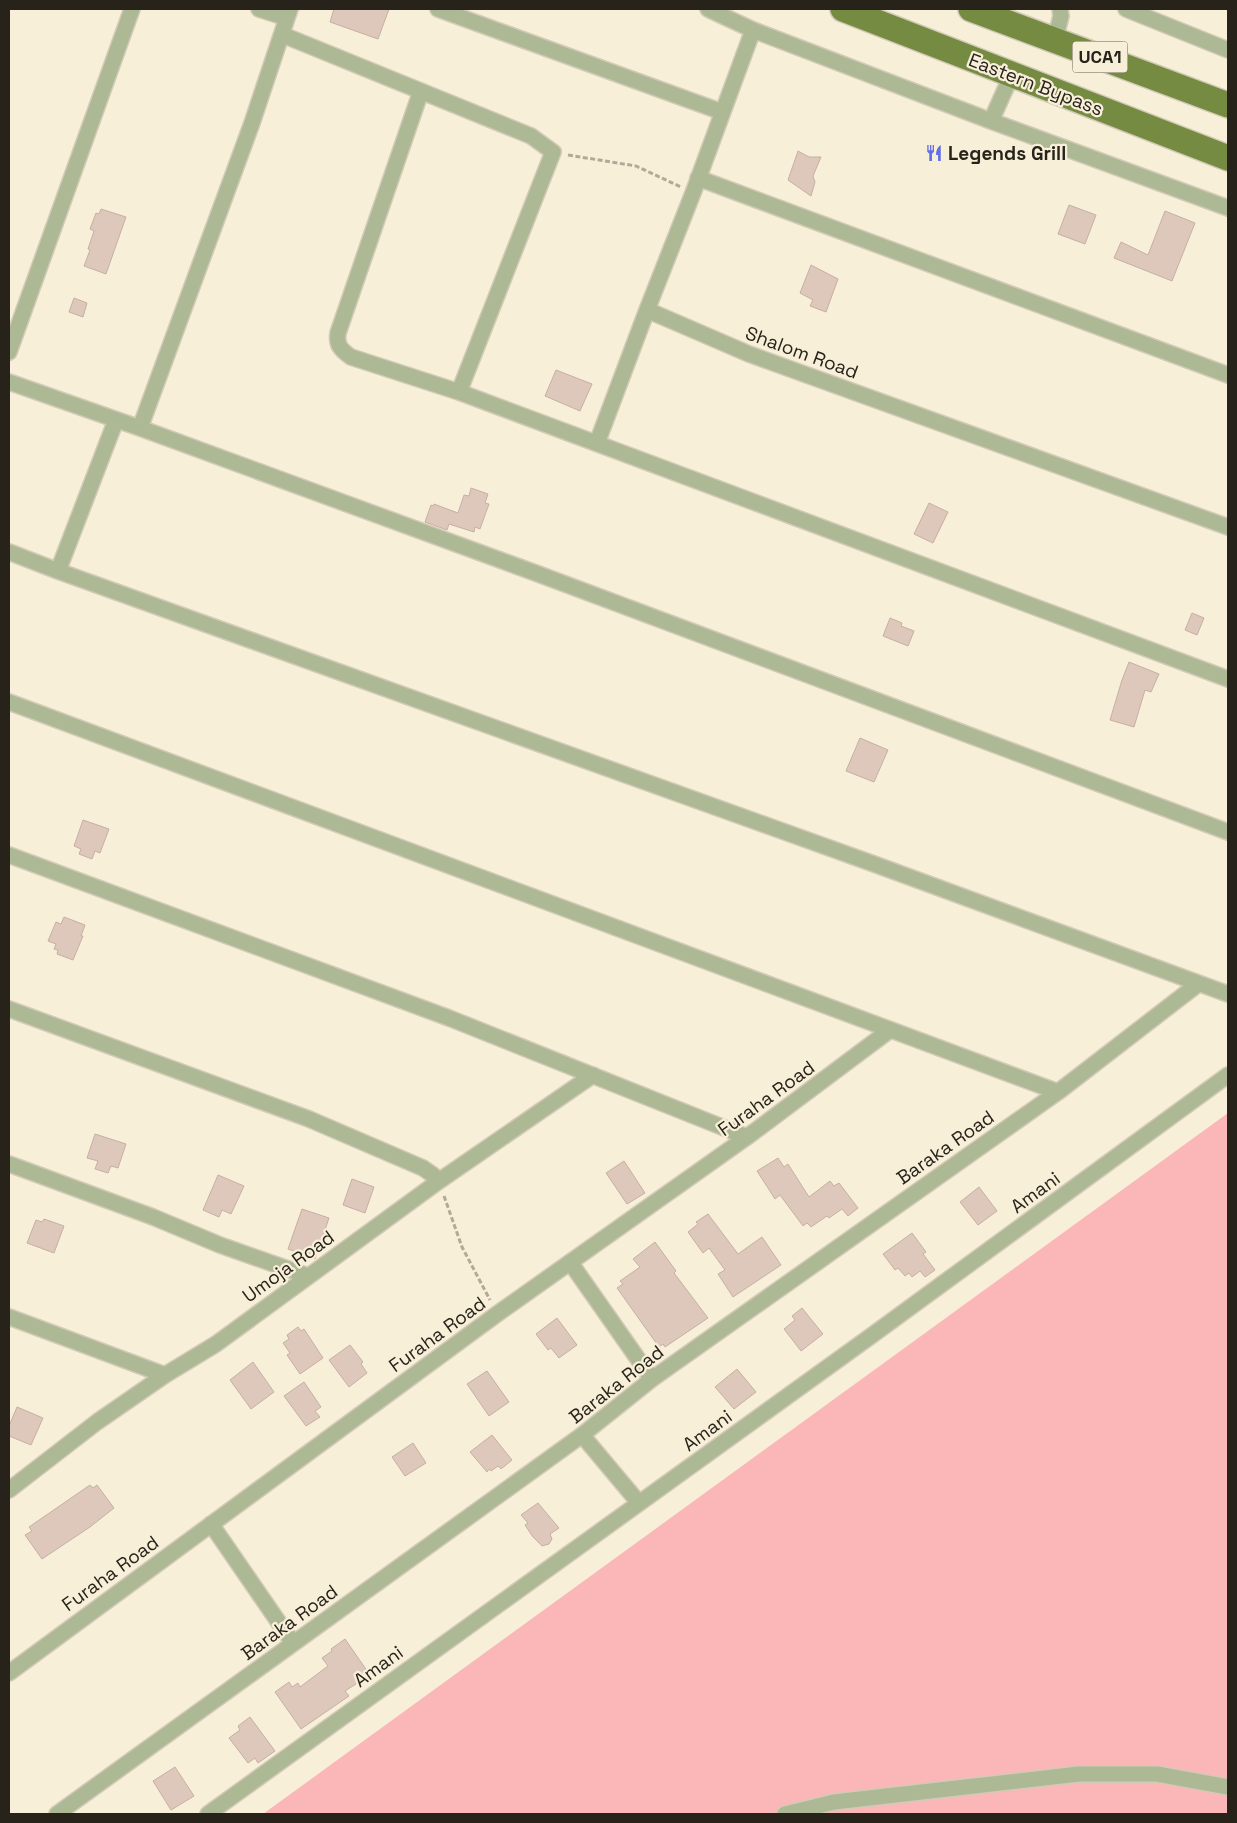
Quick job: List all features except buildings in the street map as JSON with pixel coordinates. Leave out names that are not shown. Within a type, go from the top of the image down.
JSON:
[{"type":"main road","name":"Eastern Bypass","points":[[843,9],[1228,158]]},
{"type":"main road","name":"UCA1","points":[[971,9],[997,14],[1055,40],[1228,105]]},
{"type":"street","points":[[9,352],[132,9]]},
{"type":"street","points":[[140,428],[217,222],[289,13],[260,9]]},
{"type":"street","points":[[438,9],[722,112]]},
{"type":"street","points":[[708,9],[752,30],[991,121],[1228,208]]},
{"type":"street","points":[[1055,40],[1061,16],[1060,9]]},
{"type":"street","points":[[1126,9],[1228,50]]},
{"type":"street","points":[[597,443],[646,310],[693,193],[752,30]]},
{"type":"street","points":[[283,35],[531,136],[553,152],[459,392]]},
{"type":"street","points":[[991,121],[1012,74]]},
{"type":"street","points":[[421,91],[337,339],[338,345],[343,351],[351,356],[459,392],[597,443],[1228,679]]},
{"type":"street","points":[[698,178],[1228,375]]},
{"type":"street","name":"Shalom Road","points":[[646,310],[758,358],[1228,527]]},
{"type":"street","points":[[9,382],[532,572],[1228,832]]},
{"type":"street","points":[[58,572],[116,420]]},
{"type":"street","points":[[9,552],[58,572],[865,861],[1228,994]]},
{"type":"street","points":[[9,702],[1058,1092]]},
{"type":"street","points":[[9,855],[449,1018],[747,1137]]},
{"type":"street","name":"Baraka Road","points":[[57,1814],[582,1435],[652,1379],[1058,1092],[1198,984]]},
{"type":"street","points":[[9,1009],[309,1120],[422,1168],[433,1174],[439,1182]]},
{"type":"street","name":"Furaha Road","points":[[9,1673],[497,1314],[747,1137],[890,1030]]},
{"type":"street","name":"Umoja Road","points":[[12,1484],[165,1375],[216,1344],[439,1182],[593,1075]]},
{"type":"street","name":"Amani","points":[[208,1814],[1228,1076]]},
{"type":"street","points":[[9,1164],[144,1214],[220,1245],[308,1276]]},
{"type":"street","points":[[570,1262],[652,1379]]},
{"type":"street","points":[[9,1317],[165,1375]]},
{"type":"street","points":[[582,1435],[639,1503]]},
{"type":"street","points":[[211,1524],[293,1643]]},
{"type":"street","points":[[785,1814],[834,1802],[1079,1774],[1156,1774],[1228,1787]]},
{"type":"path","points":[[553,152],[636,166],[693,193]]},
{"type":"path","points":[[439,1182],[462,1247],[497,1314]]},
{"type":"shaded area","points":[[1228,1113],[1228,1814],[263,1814]]},
{"type":"place","name":"Legends Grill","points":[[934,153]]}]
